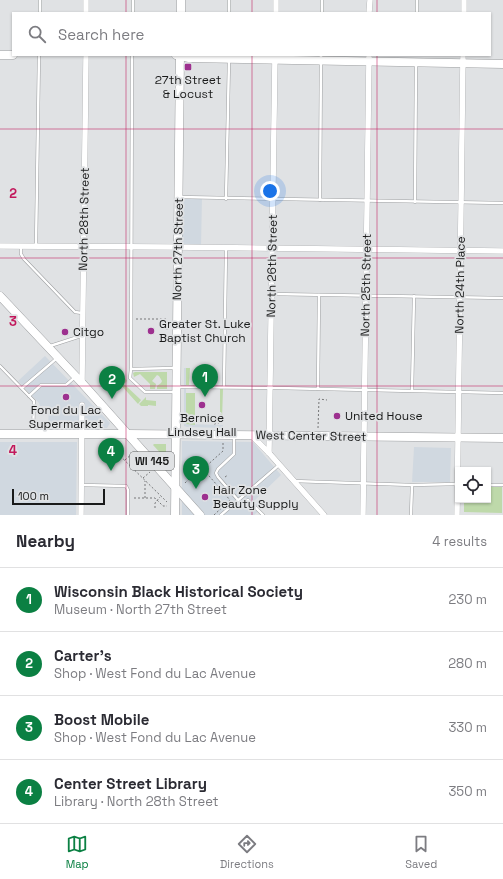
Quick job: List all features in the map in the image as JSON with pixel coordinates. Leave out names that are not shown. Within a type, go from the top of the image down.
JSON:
[{"type":"street","points":[[86,0],[86,12]]},
{"type":"street","points":[[181,0],[181,12]]},
{"type":"street","points":[[276,0],[276,12]]},
{"type":"street","points":[[370,0],[370,12]]},
{"type":"street","points":[[464,0],[464,12]]},
{"type":"street","points":[[0,55],[12,55]]},
{"type":"street","name":"North 28th Street","points":[[82,383],[86,56]]},
{"type":"street","name":"North 27th Street","points":[[175,515],[179,197],[179,56]]},
{"type":"street","points":[[182,56],[189,58],[369,58],[416,62],[463,59],[503,64]]},
{"type":"street","name":"North 26th Street","points":[[269,454],[275,57]]},
{"type":"street","name":"North 25th Street","points":[[363,515],[369,58]]},
{"type":"street","name":"North 24th Place","points":[[458,467],[463,59]]},
{"type":"street","points":[[0,246],[503,251]]},
{"type":"street","name":"WI 145","points":[[0,296],[82,383],[200,515]]},
{"type":"street","points":[[81,515],[82,405]]},
{"type":"street","name":"West Center Street","points":[[0,434],[503,438]]},
{"type":"street","points":[[251,435],[324,515]]},
{"type":"street","name":"North 24th Place","points":[[457,503],[457,515]]},
{"type":"lane","points":[[40,0],[40,12]]},
{"type":"lane","points":[[133,0],[133,12]]},
{"type":"lane","points":[[229,0],[229,12]]},
{"type":"lane","points":[[322,0],[322,12]]},
{"type":"lane","points":[[417,0],[417,12]]},
{"type":"lane","points":[[36,246],[39,56]]},
{"type":"lane","points":[[132,56],[130,378],[145,392],[224,387],[503,393]]},
{"type":"lane","points":[[226,199],[229,57]]},
{"type":"lane","points":[[320,200],[321,58]]},
{"type":"lane","points":[[415,202],[416,62]]},
{"type":"lane","points":[[179,197],[503,203]]},
{"type":"lane","points":[[21,246],[22,256],[33,268],[75,312],[83,313]]},
{"type":"lane","points":[[224,387],[226,248]]},
{"type":"lane","points":[[272,294],[503,298]]},
{"type":"lane","points":[[318,389],[319,295]]},
{"type":"lane","points":[[412,391],[414,296]]},
{"type":"lane","points":[[48,346],[83,335]]},
{"type":"lane","points":[[22,388],[58,357]]},
{"type":"lane","points":[[0,366],[34,401],[33,434]]},
{"type":"lane","points":[[131,369],[177,368]]},
{"type":"lane","points":[[30,396],[41,385],[66,385],[75,376]]},
{"type":"lane","points":[[234,435],[234,454],[218,468],[216,473],[238,500]]},
{"type":"lane","points":[[221,515],[279,465]]},
{"type":"lane","points":[[293,480],[412,485],[455,484]]},
{"type":"lane","points":[[82,485],[126,486],[128,490],[128,515]]},
{"type":"lane","points":[[411,515],[412,485]]},
{"type":"lane","points":[[491,485],[503,485]]},
{"type":"lane","points":[[248,500],[262,515]]},
{"type":"path","points":[[136,319],[166,319],[166,329],[169,329]]},
{"type":"path","points":[[318,428],[318,400],[327,400]]},
{"type":"path","points":[[214,424],[219,423]]},
{"type":"path","points":[[109,445],[167,502]]},
{"type":"path","points":[[125,460],[132,453]]},
{"type":"path","points":[[184,483],[198,470],[203,469]]},
{"type":"path","points":[[143,478],[150,472]]},
{"type":"path","points":[[145,480],[145,498]]},
{"type":"path","points":[[154,508],[154,503],[161,496]]},
{"type":"path","points":[[134,498],[155,498],[163,506],[167,506]]},
{"type":"shaded area","points":[[179,197],[202,198],[201,247],[178,247]]},
{"type":"shaded area","points":[[45,356],[110,423],[107,428],[48,427],[49,406],[40,406],[39,403],[18,381]]},
{"type":"shaded area","points":[[184,368],[186,368],[186,424],[223,425],[223,428],[184,426]]},
{"type":"shaded area","points":[[182,441],[253,442],[281,475],[254,501],[261,509],[254,515],[182,515]]},
{"type":"shaded area","points":[[0,442],[77,442],[76,515],[0,515]]},
{"type":"shaded area","points":[[414,447],[451,448],[450,482],[412,482]]},
{"type":"green space","points":[[186,368],[190,368],[189,385],[186,385]]},
{"type":"green space","points":[[167,372],[167,389],[157,389],[157,386],[162,381],[157,375],[152,381],[156,384],[155,389],[150,389],[150,384],[140,374],[134,377],[133,373]]},
{"type":"green space","points":[[126,379],[127,381],[124,384],[141,400],[138,404],[120,384]]},
{"type":"green space","points":[[220,389],[223,389],[222,420],[220,420],[220,414],[222,414],[220,412]]},
{"type":"green space","points":[[186,393],[195,393],[195,425],[186,424]]},
{"type":"green space","points":[[146,397],[146,400],[156,401],[156,406],[141,406],[139,404]]},
{"type":"green space","points":[[166,444],[166,459],[153,445]]},
{"type":"green space","points":[[491,487],[502,487],[502,513],[464,512],[464,503],[491,503]]},
{"type":"place","name":"27th Street & Locust","points":[[188,67]]},
{"type":"place","name":"Greater St. Luke Baptist Church","points":[[151,331]]},
{"type":"place","name":"Citgo","points":[[65,332]]},
{"type":"place","name":"Fond du Lac Supermarket","points":[[66,397]]},
{"type":"place","name":"Wisconsin Black Historical Society","points":[[205,397]]},
{"type":"place","name":"Carter's","points":[[112,399]]},
{"type":"place","name":"Bernice Lindsey Hall","points":[[202,405]]},
{"type":"place","name":"United House","points":[[337,416]]},
{"type":"place","name":"Center Street Library","points":[[111,471]]},
{"type":"place","name":"Boost Mobile","points":[[196,489]]},
{"type":"place","name":"Hair Zone Beauty Supply","points":[[205,497]]}]
